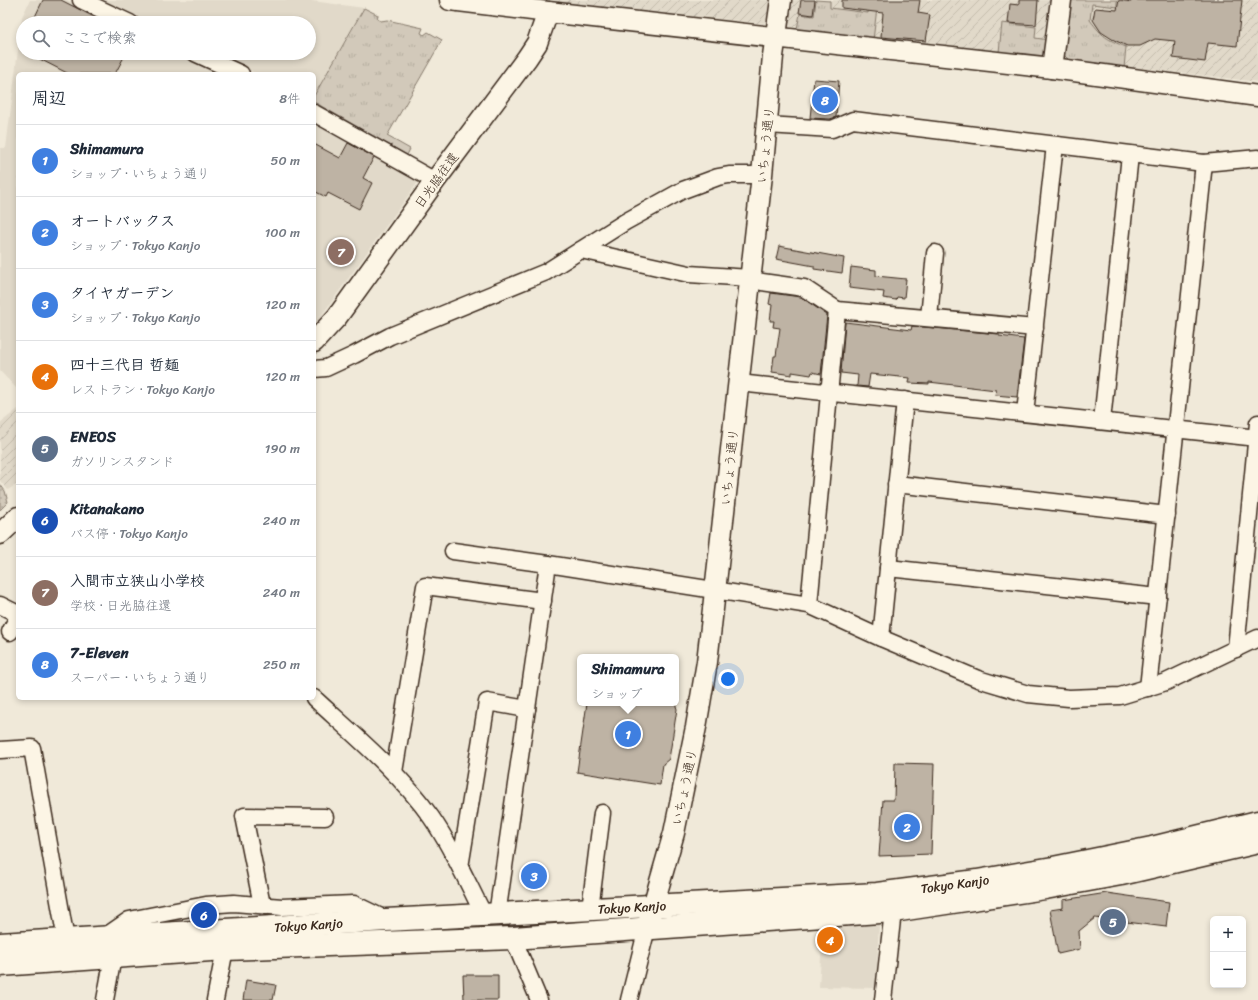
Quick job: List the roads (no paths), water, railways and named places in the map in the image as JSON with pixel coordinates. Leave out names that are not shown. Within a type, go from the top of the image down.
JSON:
[{"type":"highway","name":"Tokyo Kanjo","points":[[0,944],[386,920],[876,894],[977,881],[1053,868],[1152,848],[1258,822]]},
{"type":"highway","name":"Tokyo Kanjo","points":[[0,965],[225,948],[513,938],[893,911],[1045,888],[1120,874],[1258,842]]},
{"type":"street","points":[[81,0],[115,16]]},
{"type":"street","points":[[450,0],[484,2],[548,12],[1052,68],[1258,96]]},
{"type":"street","name":"いちょう通り","points":[[647,928],[674,833],[695,734],[707,662],[781,0]]},
{"type":"street","points":[[1052,68],[1061,0]]},
{"type":"street","name":"日光脇往還","points":[[316,340],[337,317],[435,181],[527,58],[537,43],[548,12]]},
{"type":"street","points":[[210,60],[237,72]]},
{"type":"street","points":[[316,114],[435,181]]},
{"type":"street","points":[[767,125],[832,129],[853,120],[1204,163],[1258,158]]},
{"type":"street","points":[[1025,413],[1055,145]]},
{"type":"street","points":[[1102,421],[1130,155]]},
{"type":"street","points":[[1148,688],[1177,429],[1204,163]]},
{"type":"street","points":[[316,370],[326,368],[390,336],[546,272],[625,222],[683,190],[730,175],[762,175]]},
{"type":"street","points":[[581,250],[689,274],[750,278],[762,282],[804,288],[837,310],[1035,328]]},
{"type":"street","points":[[930,318],[935,253]]},
{"type":"street","points":[[809,605],[837,310]]},
{"type":"street","points":[[739,383],[1177,429],[1258,433],[1236,649]]},
{"type":"street","points":[[881,638],[905,400]]},
{"type":"street","points":[[896,484],[1167,515]]},
{"type":"street","points":[[0,534],[16,519]]},
{"type":"street","points":[[453,551],[548,564],[809,605],[881,638],[978,679],[1028,694],[1069,698],[1120,696],[1166,682],[1258,638]]},
{"type":"street","points":[[490,915],[527,709],[548,564]]},
{"type":"street","points":[[888,568],[1158,597]]},
{"type":"street","points":[[394,772],[425,586],[543,601]]},
{"type":"street","points":[[0,605],[16,613]]},
{"type":"street","points":[[10,632],[16,621]]},
{"type":"street","points":[[316,700],[394,772],[430,816],[490,915]]},
{"type":"street","points":[[460,867],[487,702],[527,709]]},
{"type":"street","points":[[0,750],[32,748],[66,940]]},
{"type":"street","points":[[590,909],[602,813]]},
{"type":"street","points":[[262,905],[244,816],[325,817]]},
{"type":"street","points":[[103,938],[129,920],[206,904],[234,903],[282,907],[354,904],[386,920]]},
{"type":"street","points":[[883,1000],[893,911]]},
{"type":"street","points":[[630,1000],[647,928]]},
{"type":"street","points":[[513,938],[539,1000]]},
{"type":"street","points":[[215,1000],[225,948]]},
{"type":"street","points":[[105,1000],[113,957]]},
{"type":"place","name":"7-Eleven","points":[[825,100]]},
{"type":"place","name":"入間市立狭山小学校","points":[[341,252]]},
{"type":"place","name":"Shimamura","points":[[628,734]]},
{"type":"place","name":"オートバックス","points":[[907,827]]},
{"type":"place","name":"タイヤガーデン","points":[[534,876]]},
{"type":"place","name":"Kitanakano","points":[[204,915]]},
{"type":"place","name":"ENEOS","points":[[1113,922]]},
{"type":"place","name":"四十三代目 哲麺","points":[[830,940]]}]
